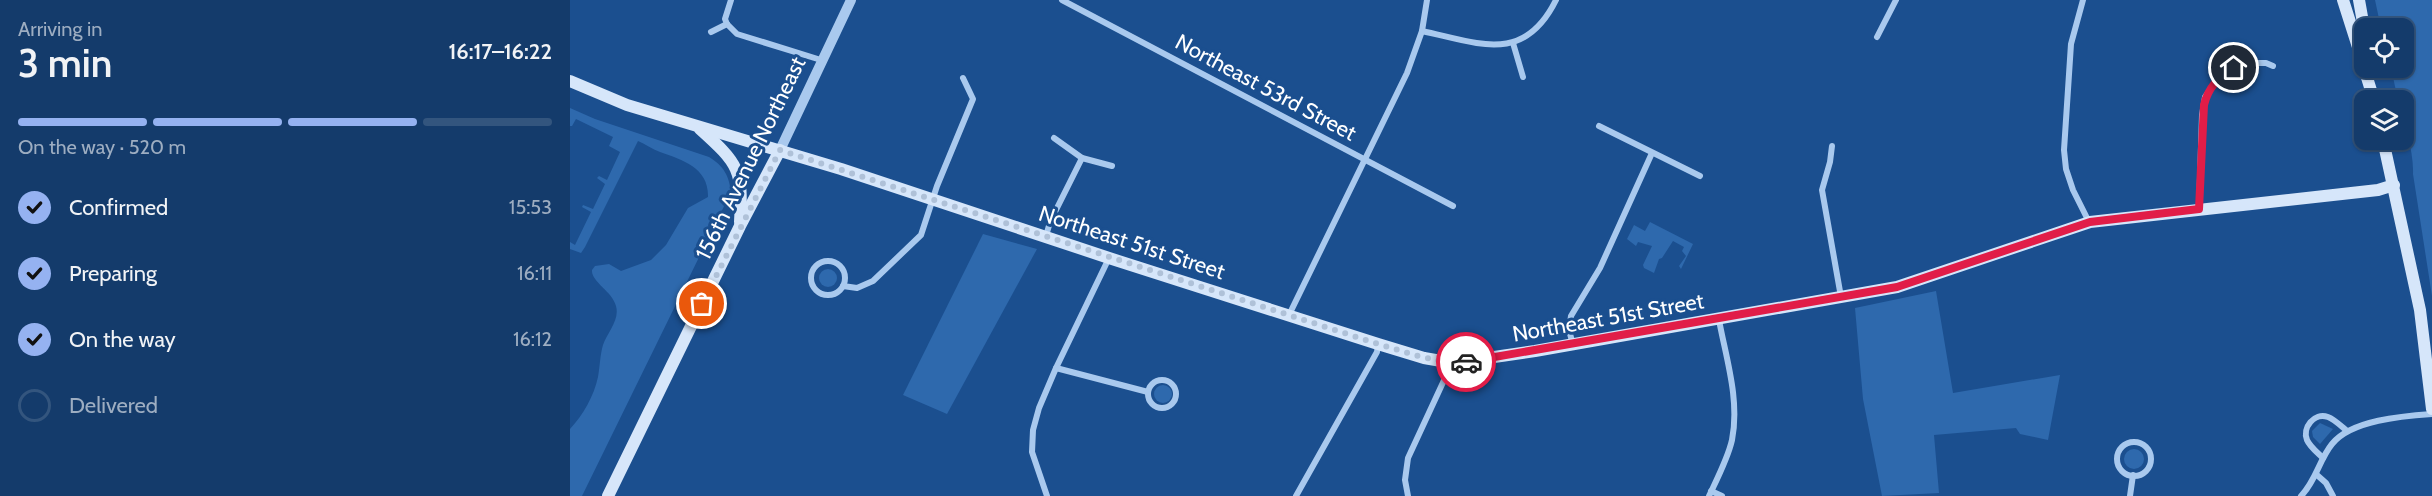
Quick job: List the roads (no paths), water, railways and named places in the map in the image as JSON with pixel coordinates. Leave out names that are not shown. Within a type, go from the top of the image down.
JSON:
[{"type":"main road","points":[[2343,0],[2354,32]]},
{"type":"main road","points":[[2359,0],[2362,18]]},
{"type":"main road","name":"Northeast 51st Street","points":[[570,81],[627,105],[780,150],[1378,344],[1453,363],[1719,320],[1911,284],[2090,222],[2378,190],[2394,185]]},
{"type":"main road","points":[[697,127],[728,156],[738,172],[742,192],[740,226]]},
{"type":"main road","name":"156th Avenue Northeast","points":[[608,496],[740,226],[780,150]]},
{"type":"main road","points":[[2385,150],[2420,310],[2432,409]]},
{"type":"street","points":[[731,0],[725,19],[736,34],[821,60]]},
{"type":"street","name":"156th Avenue Northeast","points":[[780,150],[850,0]]},
{"type":"street","name":"Northeast 53rd Street","points":[[1062,0],[1454,206]]},
{"type":"street","points":[[1077,8],[1081,0]]},
{"type":"street","points":[[1289,315],[1407,73],[1422,31],[1427,0]]},
{"type":"street","points":[[1422,31],[1493,46],[1513,43],[1537,27],[1556,0]]},
{"type":"street","points":[[1876,37],[1896,0]]},
{"type":"street","points":[[2083,0],[2071,44],[2064,150],[2066,169],[2073,190],[2090,222]]},
{"type":"street","points":[[711,32],[727,24]]},
{"type":"street","points":[[1513,43],[1523,77]]},
{"type":"street","points":[[2199,209],[2202,115],[2205,97],[2215,83],[2234,68],[2250,63],[2266,63],[2273,66]]},
{"type":"street","points":[[843,286],[845,275],[843,269],[833,261],[821,261],[812,269],[810,282],[820,294],[830,295],[843,286],[857,288],[879,278],[921,236],[932,199],[973,99],[963,78]]},
{"type":"street","points":[[1599,126],[1700,176]]},
{"type":"street","points":[[1054,138],[1082,158],[1112,166]]},
{"type":"street","points":[[1832,146],[1822,190],[1841,297]]},
{"type":"street","points":[[1573,345],[1569,330],[1571,316],[1600,268],[1652,153]]},
{"type":"street","points":[[1046,236],[1050,222],[1082,158]]},
{"type":"street","points":[[1045,493],[1032,452],[1033,430],[1039,408],[1056,368],[1109,258]]},
{"type":"street","points":[[1719,320],[1731,382],[1734,416],[1731,441],[1710,494],[1722,496]]},
{"type":"street","points":[[1296,496],[1344,413],[1377,351],[1378,344]]},
{"type":"street","points":[[1408,496],[1405,480],[1408,458],[1453,363]]},
{"type":"street","points":[[1056,368],[1148,392]]},
{"type":"street","points":[[1166,380],[1174,386],[1177,395],[1173,404],[1161,409],[1149,401],[1148,392],[1156,381],[1166,380]]},
{"type":"street","points":[[2301,496],[2317,475],[2332,443],[2347,431],[2363,424],[2432,414]]},
{"type":"street","points":[[2323,458],[2308,443],[2307,426],[2310,421],[2322,416],[2328,417],[2347,431]]},
{"type":"street","points":[[2128,443],[2139,443],[2148,449],[2151,459],[2148,469],[2133,476],[2123,471],[2118,456],[2123,446],[2128,443]]},
{"type":"street","points":[[2317,475],[2326,483],[2333,496]]},
{"type":"street","points":[[2130,496],[2133,476]]}]
